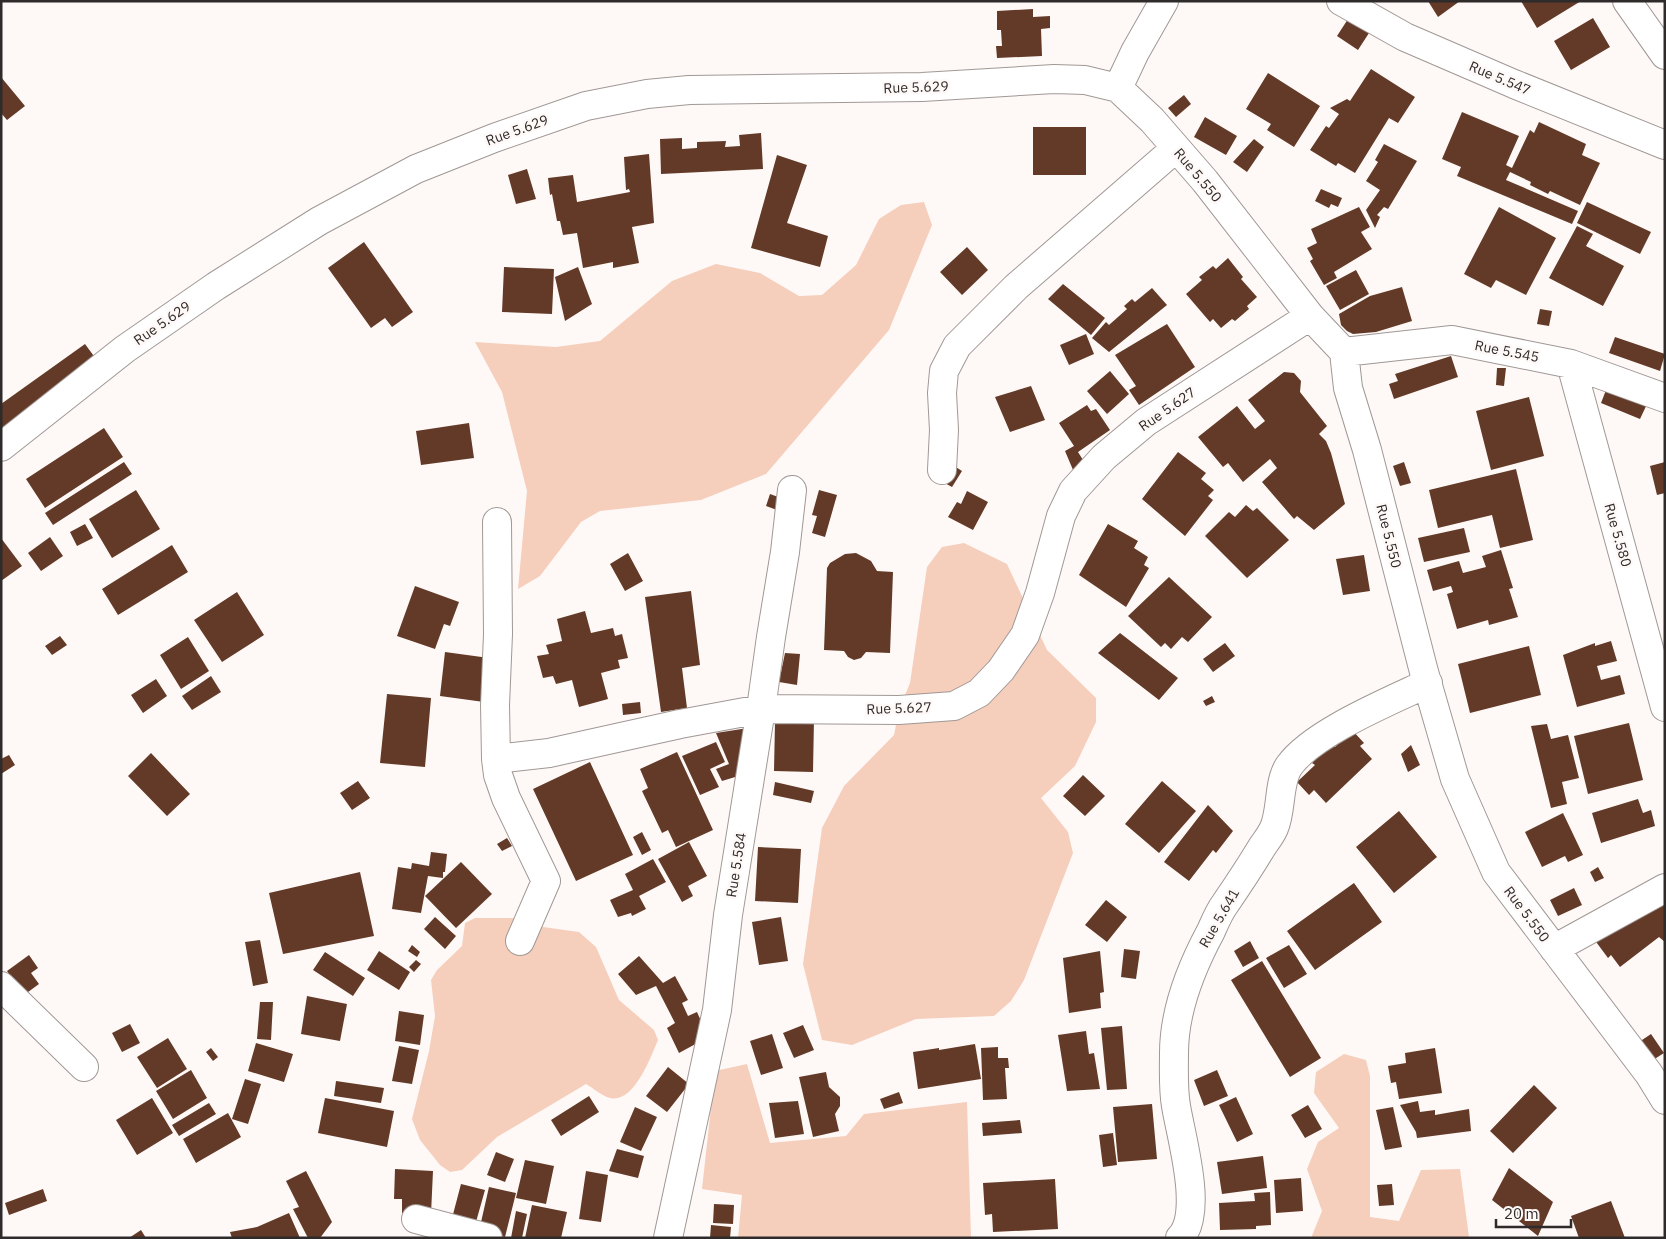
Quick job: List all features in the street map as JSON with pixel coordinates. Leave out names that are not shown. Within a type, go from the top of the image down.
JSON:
[{"type":"street","points":[[1118,88],[1135,52],[1164,1]]},
{"type":"street","name":"Rue 5.547","points":[[1341,1],[1404,37],[1665,145]]},
{"type":"street","points":[[1627,1],[1665,55]]},
{"type":"street","name":"Rue 5.629","points":[[1,447],[125,349],[216,286],[319,221],[416,169],[494,138],[586,106],[647,94],[689,90],[922,87],[1054,79],[1085,80],[1118,88]]},
{"type":"street","name":"Rue 5.550","points":[[1118,88],[1152,120],[1176,148],[1310,316],[1344,352],[1348,388],[1367,450],[1455,779],[1496,872],[1649,1074],[1665,1100]]},
{"type":"street","points":[[942,470],[944,371],[958,346],[1016,287],[1176,148]]},
{"type":"street","name":"Rue 5.627","points":[[496,759],[549,753],[680,724],[761,709],[899,710],[954,706],[979,693],[1001,670],[1025,635],[1040,593],[1061,516],[1073,491],[1104,457],[1146,422],[1310,316]]},
{"type":"street","name":"Rue 5.545","points":[[1344,352],[1452,340],[1571,364],[1665,398]]},
{"type":"street","name":"Rue 5.580","points":[[1571,364],[1665,707]]},
{"type":"street","name":"Rue 5.584","points":[[668,1238],[717,1010],[728,915],[785,552],[792,490]]},
{"type":"street","points":[[497,522],[498,634],[494,705],[498,775],[506,798],[546,881],[520,941]]},
{"type":"street","name":"Rue 5.641","points":[[1180,1238],[1186,1232],[1191,1212],[1188,1171],[1176,1104],[1174,1051],[1179,1013],[1188,979],[1223,907],[1274,828],[1282,798],[1283,780],[1289,766],[1308,747],[1324,736],[1428,683]]},
{"type":"street","points":[[1554,949],[1665,888]]},
{"type":"street","points":[[1,986],[84,1067]]},
{"type":"street","points":[[416,1220],[488,1238]]},
{"type":"shaded area","points":[[924,202],[932,225],[889,330],[766,474],[701,500],[600,511],[581,522],[540,576],[518,589],[527,491],[502,392],[475,342],[556,347],[600,341],[672,281],[716,264],[760,273],[799,296],[822,295],[856,265],[879,219],[901,205]]},
{"type":"shaded area","points":[[964,543],[1007,564],[1047,650],[1096,698],[1096,722],[1075,766],[1041,798],[1068,832],[1073,853],[1024,980],[1011,1001],[994,1016],[916,1019],[852,1045],[822,1040],[803,964],[822,828],[844,786],[894,735],[899,710],[910,683],[927,567],[942,547]]},
{"type":"shaded area","points":[[475,918],[521,918],[543,927],[579,932],[596,947],[619,1000],[654,1030],[658,1040],[646,1067],[634,1087],[627,1094],[619,1098],[610,1098],[586,1084],[497,1137],[462,1170],[450,1172],[440,1165],[420,1140],[412,1119],[429,1051],[435,1016],[431,980],[437,970],[462,946],[465,923]]},
{"type":"shaded area","points":[[1344,1054],[1366,1060],[1370,1076],[1370,1217],[1399,1221],[1421,1170],[1460,1169],[1469,1237],[1472,1238],[1311,1238],[1322,1211],[1307,1169],[1318,1142],[1339,1128],[1314,1093],[1316,1072]]},
{"type":"shaded area","points":[[747,1064],[770,1143],[846,1136],[864,1114],[967,1102],[971,1238],[738,1238],[742,1195],[702,1189],[715,1071]]},
{"type":"building","points":[[1428,1],[1460,1],[1438,17]]},
{"type":"building","points":[[1521,1],[1581,1],[1537,28]]},
{"type":"building","points":[[1033,9],[1033,17],[1050,16],[1050,28],[1041,29],[1042,56],[997,58],[996,46],[1002,46],[1001,30],[997,30],[997,11]]},
{"type":"building","points":[[1593,18],[1610,47],[1571,70],[1554,41]]},
{"type":"building","points":[[1348,19],[1369,33],[1358,50],[1337,36]]},
{"type":"building","points":[[1371,69],[1415,97],[1398,123],[1389,118],[1355,173],[1338,163],[1336,166],[1310,150],[1326,126],[1329,128],[1339,114],[1330,108],[1347,99],[1350,101]]},
{"type":"building","points":[[1268,73],[1320,106],[1294,147],[1267,130],[1271,124],[1246,109]]},
{"type":"building","points":[[1,77],[25,106],[7,120],[1,113]]},
{"type":"building","points":[[1184,95],[1191,104],[1176,117],[1168,108]]},
{"type":"building","points":[[1462,112],[1519,136],[1506,165],[1512,168],[1530,130],[1534,133],[1539,122],[1586,144],[1582,155],[1600,163],[1580,205],[1550,191],[1548,194],[1530,185],[1531,182],[1510,172],[1506,180],[1578,211],[1572,224],[1457,176],[1461,167],[1442,159]]},
{"type":"building","points":[[1205,117],[1237,136],[1226,155],[1194,137]]},
{"type":"building","points":[[1033,127],[1086,127],[1086,175],[1033,175]]},
{"type":"building","points":[[761,133],[763,169],[661,174],[660,139],[682,138],[682,149],[697,148],[697,142],[726,141],[725,147],[740,146],[739,135]]},
{"type":"building","points":[[1254,139],[1264,147],[1247,172],[1233,162]]},
{"type":"building","points":[[1384,144],[1417,161],[1388,209],[1384,207],[1377,215],[1380,217],[1375,228],[1366,210],[1380,190],[1366,181],[1378,162],[1375,160]]},
{"type":"building","points":[[649,154],[654,223],[632,227],[639,263],[613,268],[613,262],[583,268],[577,233],[563,235],[560,221],[557,221],[552,194],[550,195],[548,178],[573,175],[577,202],[630,192],[629,189],[626,190],[624,157]]},
{"type":"building","points":[[777,155],[807,165],[787,223],[828,236],[820,267],[751,248]]},
{"type":"building","points":[[527,169],[536,199],[516,204],[508,175]]},
{"type":"building","points":[[1321,189],[1342,198],[1338,207],[1331,204],[1329,208],[1315,201]]},
{"type":"building","points":[[1587,202],[1651,232],[1640,254],[1577,223]]},
{"type":"building","points":[[1359,207],[1370,227],[1361,232],[1372,249],[1334,272],[1337,278],[1324,285],[1310,261],[1313,259],[1307,248],[1317,243],[1311,229]]},
{"type":"building","points":[[1499,207],[1556,238],[1526,295],[1496,280],[1491,288],[1464,274]]},
{"type":"building","points":[[1577,226],[1593,234],[1586,246],[1624,266],[1603,306],[1549,278]]},
{"type":"building","points":[[364,242],[413,312],[392,327],[385,318],[371,328],[328,268]]},
{"type":"building","points":[[967,247],[988,270],[962,295],[940,272]]},
{"type":"building","points":[[1228,258],[1243,277],[1241,279],[1257,297],[1247,306],[1249,309],[1235,321],[1232,319],[1221,328],[1213,319],[1210,322],[1186,294],[1202,280],[1199,277],[1213,266],[1216,269]]},
{"type":"building","points":[[504,267],[554,269],[552,314],[502,312]]},
{"type":"building","points":[[578,267],[592,304],[565,321],[555,277]]},
{"type":"building","points":[[1356,270],[1369,294],[1340,310],[1326,286]]},
{"type":"building","points":[[1063,284],[1105,318],[1091,335],[1048,299]]},
{"type":"building","points":[[1402,287],[1412,321],[1376,332],[1353,334],[1341,325],[1339,314],[1370,296]]},
{"type":"building","points":[[1152,288],[1167,305],[1109,352],[1092,338],[1106,322],[1109,325],[1127,309],[1124,306],[1132,299],[1135,302]]},
{"type":"building","points":[[1540,309],[1552,311],[1549,326],[1537,324]]},
{"type":"building","points":[[1167,324],[1195,367],[1139,405],[1129,390],[1136,386],[1115,355]]},
{"type":"building","points":[[1086,334],[1094,354],[1069,365],[1060,345]]},
{"type":"building","points":[[1615,337],[1665,354],[1660,371],[1609,353]]},
{"type":"building","points":[[85,344],[99,363],[1,433],[1,404]]},
{"type":"building","points":[[1451,356],[1458,377],[1394,399],[1389,384],[1398,381],[1395,374]]},
{"type":"building","points":[[1497,368],[1506,368],[1504,386],[1496,385]]},
{"type":"building","points":[[1110,371],[1129,394],[1107,414],[1087,391]]},
{"type":"building","points":[[1284,372],[1294,373],[1301,381],[1300,392],[1327,426],[1319,434],[1326,441],[1331,453],[1345,504],[1314,530],[1297,516],[1294,519],[1262,482],[1277,468],[1270,459],[1243,482],[1228,463],[1223,467],[1198,437],[1237,406],[1255,429],[1265,421],[1248,400]]},
{"type":"building","points":[[1608,385],[1648,402],[1640,419],[1601,403]]},
{"type":"building","points":[[1031,386],[1045,420],[1010,432],[995,397]]},
{"type":"building","points":[[1529,397],[1544,456],[1491,470],[1476,411]]},
{"type":"building","points":[[1087,405],[1091,411],[1096,409],[1110,430],[1078,452],[1083,460],[1087,457],[1076,477],[1065,451],[1074,446],[1059,423]]},
{"type":"building","points":[[469,423],[474,458],[421,465],[416,431]]},
{"type":"building","points":[[104,428],[123,457],[45,508],[26,479]]},
{"type":"building","points":[[1178,452],[1206,473],[1201,479],[1214,490],[1208,496],[1213,500],[1185,536],[1142,499]]},
{"type":"building","points":[[124,462],[132,474],[53,525],[45,513]]},
{"type":"building","points":[[1404,462],[1411,483],[1400,486],[1393,466]]},
{"type":"building","points":[[1665,462],[1665,493],[1657,495],[1650,466]]},
{"type":"building","points":[[951,464],[962,471],[952,487],[941,481]]},
{"type":"building","points":[[1516,469],[1533,540],[1500,548],[1492,515],[1438,528],[1429,490]]},
{"type":"building","points":[[136,490],[160,529],[112,558],[89,519]]},
{"type":"building","points":[[819,490],[837,495],[825,537],[812,533],[817,516],[812,515]]},
{"type":"building","points":[[967,491],[988,502],[973,530],[948,517],[957,502],[961,504]]},
{"type":"building","points":[[770,494],[792,502],[788,514],[766,506]]},
{"type":"building","points":[[1246,505],[1253,511],[1257,508],[1289,540],[1247,578],[1205,536],[1229,512],[1235,517]]},
{"type":"building","points":[[85,524],[93,538],[77,546],[70,532]]},
{"type":"building","points":[[1108,524],[1138,541],[1134,548],[1148,557],[1144,565],[1149,568],[1126,607],[1079,575]]},
{"type":"building","points":[[1464,528],[1470,552],[1424,562],[1418,538]]},
{"type":"building","points":[[50,537],[63,556],[41,571],[28,553]]},
{"type":"building","points":[[1,538],[22,566],[1,581]]},
{"type":"building","points":[[172,545],[188,572],[118,615],[102,589]]},
{"type":"building","points":[[1501,550],[1513,588],[1509,589],[1518,617],[1489,625],[1488,620],[1457,629],[1447,594],[1453,592],[1451,586],[1433,591],[1427,570],[1459,561],[1463,573],[1486,567],[1482,556]]},
{"type":"building","points":[[628,553],[643,581],[625,591],[610,564]]},
{"type":"building","points":[[856,553],[871,561],[877,571],[893,572],[890,653],[866,652],[861,658],[854,660],[848,657],[844,651],[824,650],[827,568],[830,563],[845,554]]},
{"type":"building","points":[[1364,555],[1370,591],[1343,595],[1336,559]]},
{"type":"building","points":[[1169,577],[1212,617],[1188,642],[1182,637],[1171,649],[1165,643],[1161,647],[1128,616]]},
{"type":"building","points":[[415,586],[459,602],[450,626],[444,624],[435,649],[397,636]]},
{"type":"building","points":[[691,591],[700,665],[682,668],[687,708],[661,712],[645,597]]},
{"type":"building","points":[[237,592],[264,635],[222,662],[194,620]]},
{"type":"building","points":[[585,611],[591,633],[613,628],[615,636],[622,634],[628,658],[618,660],[620,668],[601,673],[608,699],[579,707],[572,680],[556,684],[553,676],[543,678],[537,656],[549,654],[546,645],[562,641],[557,619]]},
{"type":"building","points":[[1120,633],[1178,678],[1159,700],[1098,653]]},
{"type":"building","points":[[60,636],[67,645],[52,655],[45,646]]},
{"type":"building","points":[[188,637],[209,671],[181,689],[160,655]]},
{"type":"building","points":[[1611,641],[1617,661],[1597,666],[1601,680],[1620,675],[1625,694],[1577,707],[1563,655],[1595,643],[1595,646]]},
{"type":"building","points":[[1225,643],[1235,656],[1213,672],[1203,659]]},
{"type":"building","points":[[1529,646],[1541,695],[1470,713],[1458,664]]},
{"type":"building","points":[[445,652],[489,658],[484,702],[440,696]]},
{"type":"building","points":[[785,653],[800,654],[797,685],[779,682]]},
{"type":"building","points":[[211,676],[221,692],[192,710],[182,696]]},
{"type":"building","points":[[156,679],[167,696],[143,713],[131,695]]},
{"type":"building","points":[[387,694],[431,698],[425,767],[380,763]]},
{"type":"building","points":[[1212,696],[1215,702],[1206,706],[1203,701]]},
{"type":"building","points":[[640,702],[641,713],[623,715],[622,704]]},
{"type":"building","points":[[814,719],[813,772],[774,771],[775,722]]},
{"type":"building","points":[[1629,723],[1643,780],[1588,794],[1574,736]]},
{"type":"building","points":[[1547,724],[1551,739],[1568,735],[1579,778],[1562,782],[1567,804],[1551,808],[1531,726]]},
{"type":"building","points":[[748,728],[745,774],[722,781],[716,769],[729,764],[716,733]]},
{"type":"building","points":[[1352,730],[1364,743],[1360,746],[1372,759],[1326,803],[1314,790],[1309,795],[1297,782],[1315,765],[1312,763],[1332,744],[1335,747]]},
{"type":"building","points":[[716,742],[725,762],[710,769],[719,787],[700,795],[682,756]]},
{"type":"building","points":[[1411,745],[1420,765],[1408,772],[1401,754]]},
{"type":"building","points":[[677,752],[713,830],[676,847],[668,830],[662,833],[642,791],[648,788],[640,769]]},
{"type":"building","points":[[151,753],[190,794],[167,816],[128,776]]},
{"type":"building","points":[[9,755],[15,765],[1,774],[1,759]]},
{"type":"building","points":[[590,762],[633,855],[576,881],[533,789]]},
{"type":"building","points":[[1083,775],[1105,796],[1085,816],[1063,796]]},
{"type":"building","points":[[358,781],[370,798],[352,810],[340,793]]},
{"type":"building","points":[[1162,781],[1196,811],[1159,853],[1125,824]]},
{"type":"building","points":[[775,782],[814,791],[811,803],[773,795]]},
{"type":"building","points":[[1638,799],[1643,813],[1651,810],[1655,826],[1601,843],[1592,813]]},
{"type":"building","points":[[1208,805],[1233,831],[1216,853],[1213,850],[1189,881],[1164,862]]},
{"type":"building","points":[[1399,811],[1437,857],[1394,893],[1356,847]]},
{"type":"building","points":[[1563,813],[1583,855],[1568,862],[1565,856],[1542,867],[1525,832]]},
{"type":"building","points":[[642,832],[651,850],[642,855],[633,837]]},
{"type":"building","points":[[507,838],[512,846],[502,851],[497,844]]},
{"type":"building","points":[[689,842],[707,876],[688,886],[693,896],[682,902],[658,859]]},
{"type":"building","points":[[758,847],[801,849],[798,903],[755,901]]},
{"type":"building","points":[[431,852],[447,854],[445,872],[443,872],[443,878],[428,876],[421,913],[392,909],[398,867],[411,869],[412,863],[429,866]]},
{"type":"building","points":[[653,859],[666,882],[639,896],[646,909],[632,916],[631,913],[618,917],[610,900],[633,890],[625,874]]},
{"type":"building","points":[[461,862],[492,894],[456,928],[425,896]]},
{"type":"building","points":[[1598,867],[1604,878],[1595,882],[1590,872]]},
{"type":"building","points":[[360,872],[374,936],[283,954],[269,893]]},
{"type":"building","points":[[1354,883],[1382,922],[1315,970],[1287,931]]},
{"type":"building","points":[[1574,888],[1582,905],[1558,916],[1550,900]]},
{"type":"building","points":[[1665,896],[1665,942],[1659,937],[1620,967],[1611,955],[1608,958],[1588,931]]},
{"type":"building","points":[[1106,900],[1127,917],[1107,942],[1085,925]]},
{"type":"building","points":[[435,917],[456,936],[445,949],[424,929]]},
{"type":"building","points":[[781,917],[788,961],[759,965],[752,922]]},
{"type":"building","points":[[260,940],[268,983],[253,986],[245,942]]},
{"type":"building","points":[[1250,941],[1259,958],[1243,967],[1234,951]]},
{"type":"building","points":[[412,945],[420,952],[417,957],[408,951]]},
{"type":"building","points":[[1289,945],[1307,974],[1284,988],[1266,958]]},
{"type":"building","points":[[1124,949],[1140,951],[1136,979],[1121,977]]},
{"type":"building","points":[[379,951],[410,972],[399,990],[367,970]]},
{"type":"building","points":[[1100,951],[1104,992],[1100,993],[1101,1008],[1069,1013],[1063,958]]},
{"type":"building","points":[[325,952],[365,978],[353,996],[313,970]]},
{"type":"building","points":[[29,955],[38,968],[31,973],[39,984],[24,995],[7,971]]},
{"type":"building","points":[[639,956],[663,983],[675,976],[688,1000],[682,1003],[688,1016],[697,1012],[706,1032],[701,1041],[679,1053],[667,1028],[675,1023],[656,986],[636,995],[618,974]]},
{"type":"building","points":[[416,960],[421,964],[414,972],[409,967]]},
{"type":"building","points":[[1262,961],[1321,1058],[1290,1077],[1231,980]]},
{"type":"building","points":[[307,996],[347,1004],[340,1041],[301,1034]]},
{"type":"building","points":[[260,1002],[273,1002],[271,1040],[257,1039]]},
{"type":"building","points":[[399,1011],[424,1015],[420,1045],[395,1041]]},
{"type":"building","points":[[130,1024],[140,1043],[122,1052],[112,1033]]},
{"type":"building","points":[[803,1025],[814,1050],[794,1058],[783,1033]]},
{"type":"building","points":[[1122,1026],[1127,1089],[1107,1090],[1101,1028]]},
{"type":"building","points":[[1086,1031],[1089,1054],[1094,1053],[1100,1089],[1067,1091],[1058,1035]]},
{"type":"building","points":[[772,1034],[783,1068],[761,1075],[750,1041]]},
{"type":"building","points":[[1651,1034],[1664,1053],[1653,1060],[1636,1044]]},
{"type":"building","points":[[168,1038],[187,1069],[157,1088],[137,1057]]},
{"type":"building","points":[[256,1043],[293,1054],[284,1082],[248,1071]]},
{"type":"building","points":[[975,1044],[981,1079],[918,1089],[913,1052]]},
{"type":"building","points":[[399,1046],[419,1050],[412,1084],[392,1081]]},
{"type":"building","points":[[998,1047],[998,1058],[1008,1058],[1009,1068],[1005,1068],[1007,1099],[983,1100],[981,1048]]},
{"type":"building","points":[[211,1048],[218,1057],[213,1061],[206,1052]]},
{"type":"building","points":[[1435,1048],[1442,1093],[1399,1099],[1396,1082],[1391,1083],[1388,1066],[1406,1063],[1405,1053]]},
{"type":"building","points":[[668,1067],[689,1084],[667,1112],[646,1096]]},
{"type":"building","points":[[191,1070],[207,1098],[173,1119],[156,1091]]},
{"type":"building","points":[[1217,1070],[1228,1096],[1204,1106],[1194,1080]]},
{"type":"building","points":[[826,1072],[829,1087],[840,1097],[840,1106],[835,1114],[839,1131],[813,1137],[799,1077]]},
{"type":"building","points":[[245,1079],[261,1084],[248,1124],[232,1119]]},
{"type":"building","points":[[336,1081],[384,1088],[381,1103],[334,1096]]},
{"type":"building","points":[[1534,1085],[1557,1108],[1513,1153],[1490,1131]]},
{"type":"building","points":[[899,1092],[903,1103],[884,1109],[880,1099]]},
{"type":"building","points":[[589,1096],[599,1112],[561,1136],[551,1120]]},
{"type":"building","points":[[1236,1097],[1253,1134],[1237,1142],[1219,1105]]},
{"type":"building","points":[[152,1098],[173,1133],[137,1155],[116,1120]]},
{"type":"building","points":[[325,1098],[394,1111],[387,1147],[318,1133]]},
{"type":"building","points":[[798,1101],[804,1134],[775,1138],[769,1103]]},
{"type":"building","points":[[1418,1101],[1420,1112],[1435,1110],[1435,1115],[1469,1109],[1471,1131],[1417,1138],[1416,1132],[1400,1105]]},
{"type":"building","points":[[209,1103],[216,1114],[179,1136],[172,1125]]},
{"type":"building","points":[[1152,1104],[1157,1159],[1118,1162],[1113,1107]]},
{"type":"building","points":[[1308,1105],[1322,1129],[1305,1138],[1291,1115]]},
{"type":"building","points":[[635,1107],[657,1117],[641,1151],[620,1142]]},
{"type":"building","points":[[1393,1107],[1402,1147],[1385,1150],[1376,1110]]},
{"type":"building","points":[[228,1113],[241,1137],[196,1163],[183,1139]]},
{"type":"building","points":[[1020,1120],[1022,1133],[983,1136],[982,1123]]},
{"type":"building","points":[[1113,1133],[1117,1165],[1103,1167],[1099,1135]]},
{"type":"building","points":[[617,1149],[644,1156],[638,1178],[609,1171]]},
{"type":"building","points":[[496,1152],[514,1159],[505,1182],[487,1175]]},
{"type":"building","points":[[1263,1156],[1267,1188],[1222,1194],[1217,1162]]},
{"type":"building","points":[[525,1160],[554,1166],[546,1204],[516,1198]]},
{"type":"building","points":[[1509,1168],[1553,1202],[1538,1236],[1492,1200]]},
{"type":"building","points":[[395,1169],[433,1171],[431,1214],[402,1213],[402,1199],[394,1199]]},
{"type":"building","points":[[306,1171],[332,1222],[320,1238],[308,1238],[293,1209],[299,1207],[286,1181]]},
{"type":"building","points":[[586,1171],[608,1175],[601,1222],[579,1219]]},
{"type":"building","points":[[1301,1178],[1303,1211],[1276,1213],[1274,1180]]},
{"type":"building","points":[[1055,1179],[1058,1229],[993,1232],[992,1214],[985,1215],[983,1183]]},
{"type":"building","points":[[461,1184],[485,1190],[474,1229],[451,1222]]},
{"type":"building","points":[[1392,1184],[1394,1205],[1379,1206],[1377,1185]]},
{"type":"building","points":[[489,1187],[516,1193],[505,1237],[479,1231]]},
{"type":"building","points":[[43,1189],[47,1201],[9,1215],[5,1203]]},
{"type":"building","points":[[1270,1192],[1271,1225],[1256,1226],[1256,1229],[1220,1230],[1219,1203],[1255,1201],[1254,1193]]},
{"type":"building","points":[[1611,1201],[1625,1238],[1579,1238],[1571,1216]]},
{"type":"building","points":[[714,1204],[734,1205],[733,1224],[713,1223]]},
{"type":"building","points":[[532,1205],[567,1212],[561,1238],[525,1238]]},
{"type":"building","points":[[516,1211],[527,1214],[522,1238],[511,1238]]},
{"type":"building","points":[[289,1213],[300,1238],[232,1238],[230,1232],[257,1227]]},
{"type":"building","points":[[711,1225],[731,1227],[730,1238],[710,1238]]},
{"type":"building","points":[[141,1230],[146,1238],[129,1238]]}]
